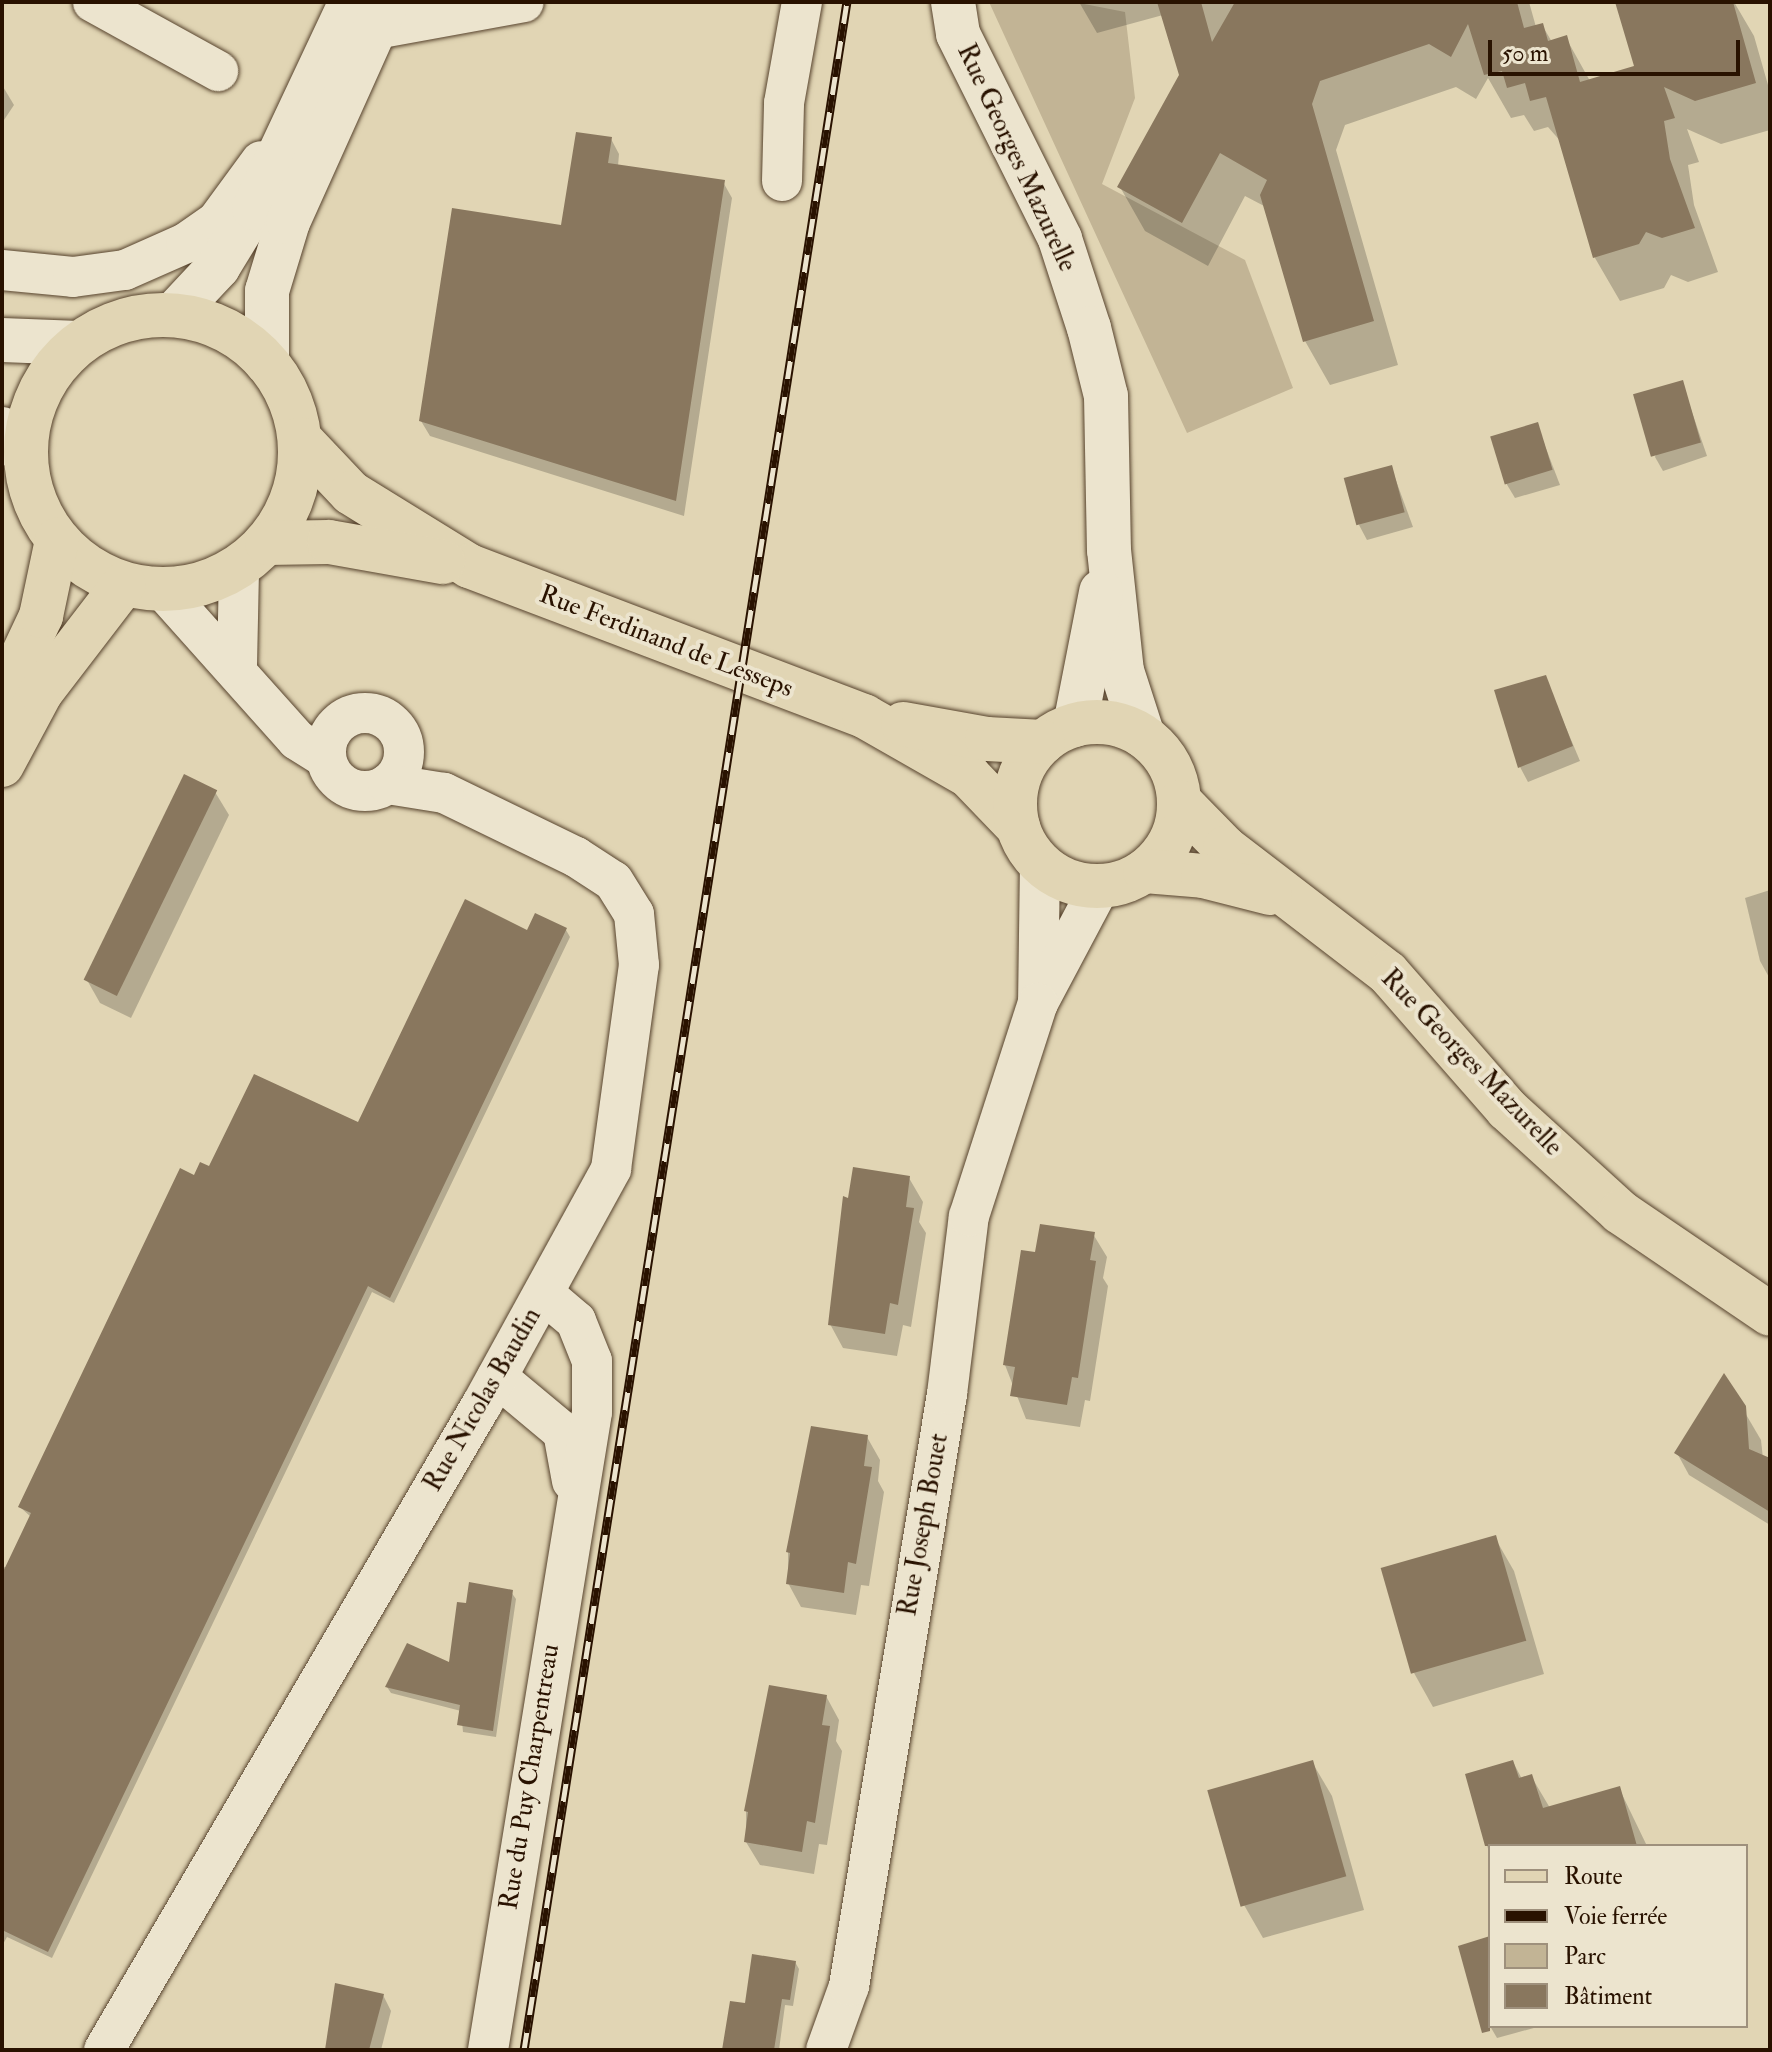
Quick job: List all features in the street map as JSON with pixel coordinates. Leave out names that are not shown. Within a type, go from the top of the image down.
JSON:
[{"type":"main road","name":"Rue Georges Mazurelle","points":[[953,2],[958,34],[1060,239],[1089,328],[1106,396],[1109,550],[1122,671],[1143,736]]},
{"type":"main road","points":[[173,315],[218,267],[254,208],[319,70],[371,11]]},
{"type":"main road","points":[[267,363],[267,291],[288,222],[371,11]]},
{"type":"main road","points":[[173,315],[208,322],[240,339],[267,363],[290,398],[300,439],[291,500],[253,555],[203,584],[144,587],[88,567],[57,540],[34,501],[14,442],[49,374],[79,343],[140,316],[173,315]]},
{"type":"main road","points":[[2,340],[79,343]]},
{"type":"main road","name":"Rue Ferdinand de Lesseps","points":[[300,439],[351,493],[469,566],[864,716],[969,776],[1029,845]]},
{"type":"main road","points":[[2,699],[41,616],[57,540]]},
{"type":"main road","name":"Rue Ferdinand de Lesseps","points":[[253,555],[329,542],[469,566]]},
{"type":"main road","name":"Rue Georges Mazurelle","points":[[1059,733],[1109,550]]},
{"type":"main road","points":[[2,765],[41,692],[144,587]]},
{"type":"main road","name":"Rue Ferdinand de Lesseps","points":[[864,716],[987,739],[1059,733]]},
{"type":"main road","points":[[1098,721],[1143,736],[1163,753],[1180,802],[1176,828],[1164,852],[1145,871],[1100,886],[1078,883],[1029,845],[1018,781],[1059,733],[1098,721]]},
{"type":"main road","name":"Rue Georges Mazurelle","points":[[1180,802],[1225,848],[1388,973],[1507,1109],[1620,1212],[1770,1314]]},
{"type":"main road","name":"Rue Georges Mazurelle","points":[[1145,871],[1203,876],[1287,898]]},
{"type":"street","points":[[93,2],[218,71]]},
{"type":"street","points":[[371,11],[476,14],[524,2]]},
{"type":"street","points":[[782,181],[784,103],[802,2]]},
{"type":"street","points":[[2,270],[73,277],[125,270],[186,243],[217,221],[244,187],[319,70]]},
{"type":"street","points":[[237,666],[253,555]]},
{"type":"street","points":[[144,587],[237,666],[297,740],[326,758]]},
{"type":"street","points":[[269,709],[341,720],[377,714],[397,728],[397,768],[374,790],[350,788],[332,773],[326,758],[329,737],[341,720]]},
{"type":"street","name":"Rue Nicolas Baudin","points":[[104,2050],[497,1377],[611,1169],[639,965],[634,914],[613,881],[588,865],[397,768]]},
{"type":"street","name":"Rue Joseph Bouet","points":[[1029,845],[1038,1003]]},
{"type":"street","name":"Rue Joseph Bouet","points":[[826,2050],[849,1986],[947,1394],[969,1216],[1038,1003],[1100,886]]},
{"type":"street","name":"Rue du Puy Charpentreau","points":[[488,2050],[573,1505],[592,1412],[592,1361],[576,1321],[544,1294]]},
{"type":"street","name":"Rue du Puy Charpentreau","points":[[497,1377],[563,1432],[571,1454],[573,1505]]},
{"type":"green space","points":[[989,2],[1074,2],[1125,12],[1135,98],[1102,184],[1245,260],[1293,388],[1187,433]]},
{"type":"building","points":[[1157,2],[1201,2],[1212,42],[1235,2],[1517,2],[1524,28],[1543,23],[1548,41],[1567,35],[1580,82],[1634,66],[1615,2],[1733,2],[1756,83],[1695,101],[1664,87],[1675,118],[1664,121],[1670,159],[1695,228],[1662,238],[1646,232],[1639,244],[1593,258],[1546,97],[1530,101],[1525,83],[1507,88],[1502,71],[1484,75],[1468,24],[1451,57],[1429,44],[1320,81],[1312,104],[1374,321],[1303,342],[1260,195],[1267,180],[1220,153],[1182,223],[1117,187],[1179,75]]},
{"type":"building","points":[[576,132],[612,137],[608,163],[725,180],[676,501],[419,421],[452,208],[561,225]]},
{"type":"building","points":[[1683,380],[1701,442],[1651,457],[1633,394]]},
{"type":"building","points":[[1538,422],[1553,470],[1505,484],[1490,437]]},
{"type":"building","points":[[1392,465],[1405,512],[1356,525],[1344,478]]},
{"type":"building","points":[[1546,675],[1573,746],[1518,768],[1494,690]]},
{"type":"building","points":[[184,774],[217,790],[117,996],[84,980]]},
{"type":"building","points":[[465,899],[527,930],[535,913],[567,928],[390,1298],[368,1286],[48,1952],[2,1930],[2,1574],[31,1513],[18,1507],[180,1168],[194,1175],[200,1162],[209,1166],[254,1074],[358,1122]]},
{"type":"building","points":[[853,1167],[910,1176],[906,1207],[914,1208],[898,1305],[890,1303],[885,1334],[828,1325],[843,1196],[848,1198]]},
{"type":"building","points":[[1040,1224],[1095,1232],[1090,1260],[1096,1261],[1078,1378],[1072,1377],[1067,1405],[1010,1396],[1015,1367],[1003,1365],[1021,1250],[1035,1252]]},
{"type":"building","points":[[1724,1373],[1746,1406],[1749,1449],[1770,1458],[1770,1512],[1674,1453]]},
{"type":"building","points":[[811,1426],[868,1435],[864,1466],[872,1467],[856,1564],[848,1562],[844,1593],[786,1584],[790,1553],[786,1552]]},
{"type":"building","points":[[1496,1535],[1526,1641],[1411,1674],[1381,1568]]},
{"type":"building","points":[[469,1582],[513,1590],[493,1731],[457,1725],[460,1705],[385,1687],[407,1643],[449,1662],[457,1602],[466,1603]]},
{"type":"building","points":[[769,1685],[827,1695],[822,1725],[830,1726],[815,1823],[807,1821],[802,1852],[744,1842],[748,1812],[744,1811]]},
{"type":"building","points":[[1313,1760],[1346,1876],[1241,1907],[1207,1790]]},
{"type":"building","points":[[1513,1760],[1519,1778],[1532,1774],[1543,1808],[1620,1786],[1636,1844],[1485,1846],[1465,1774]]},
{"type":"building","points":[[1488,1937],[1490,2031],[1482,2033],[1458,1946]]},
{"type":"building","points":[[752,1954],[796,1961],[790,2000],[782,1999],[774,2050],[722,2050],[730,2001],[745,2003]]},
{"type":"building","points":[[335,1983],[384,1994],[369,2050],[325,2050]]},
{"type":"railway","points":[[524,2050],[847,2]]}]
